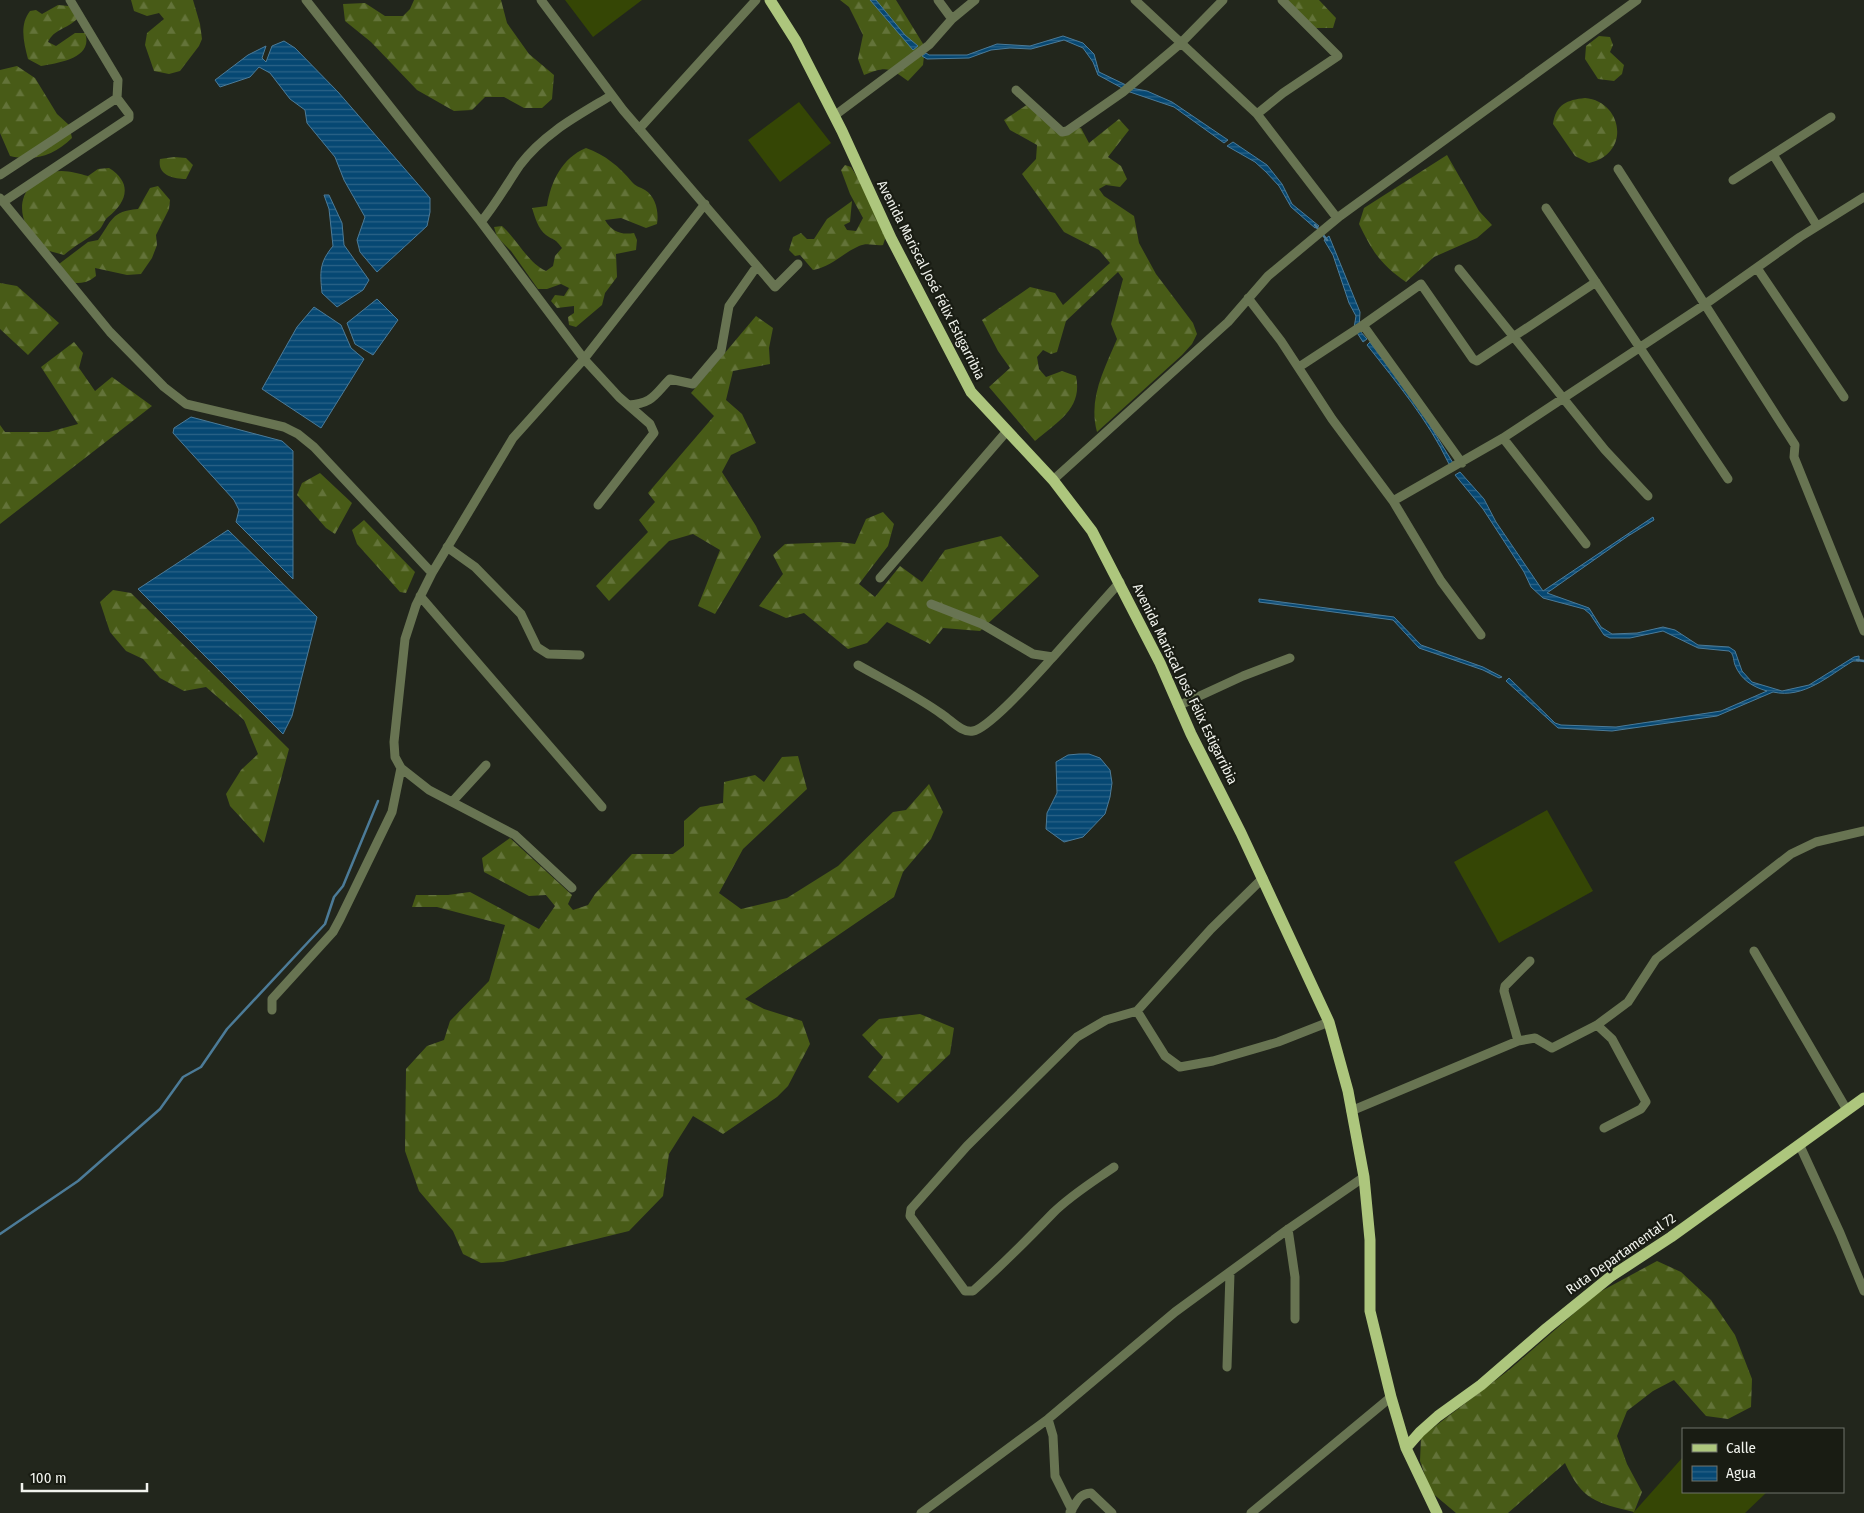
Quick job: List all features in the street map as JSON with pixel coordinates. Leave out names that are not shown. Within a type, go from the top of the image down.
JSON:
[{"type":"main road","name":"Avenida Mariscal José Félix Estigarribia","points":[[770,0],[796,41],[834,116],[891,238],[971,392],[1053,480],[1092,531],[1120,582],[1160,663],[1178,706],[1263,878],[1330,1022],[1339,1052],[1364,1178],[1370,1240],[1370,1311],[1390,1397],[1406,1448],[1439,1512]]},
{"type":"main road","name":"Ruta Departamental 72","points":[[1406,1448],[1432,1422],[1481,1386],[1547,1328],[1610,1277],[1671,1237],[1800,1146],[1864,1098]]},
{"type":"street","points":[[70,0],[118,80],[118,98],[130,114],[129,118],[2,200],[110,332],[164,387],[186,404],[284,427],[298,434],[314,447],[432,573]]},
{"type":"street","points":[[306,0],[481,222],[584,359],[606,385],[650,424],[654,433],[598,505]]},
{"type":"street","points":[[542,0],[638,129],[775,287],[798,264]]},
{"type":"street","points":[[638,129],[756,0]]},
{"type":"street","points":[[938,0],[952,19]]},
{"type":"street","points":[[834,116],[929,44],[952,19],[975,0]]},
{"type":"street","points":[[1135,0],[1257,114],[1337,218]]},
{"type":"street","points":[[1016,90],[1064,132],[1123,92],[1181,43],[1223,0]]},
{"type":"street","points":[[1257,114],[1283,93],[1338,56],[1282,0]]},
{"type":"street","points":[[1053,480],[1228,322],[1268,276],[1337,218],[1637,0]]},
{"type":"street","points":[[481,222],[521,164],[547,137],[612,95]]},
{"type":"street","points":[[0,175],[118,98]]},
{"type":"street","points":[[1732,180],[1774,156],[1791,141],[1831,117]]},
{"type":"street","points":[[1774,156],[1817,226]]},
{"type":"street","points":[[1618,169],[1795,445],[1794,457],[1864,632]]},
{"type":"street","points":[[1393,502],[1457,466],[1564,399],[1817,226],[1864,197]]},
{"type":"street","points":[[572,888],[515,835],[429,790],[401,768],[395,757],[394,750],[399,681],[405,639],[420,596],[432,573],[513,438],[584,359],[705,204]]},
{"type":"street","points":[[1546,208],[1728,479]]},
{"type":"street","points":[[628,404],[642,404],[654,397],[670,379],[693,384],[699,380],[721,351],[725,339],[729,306],[757,266]]},
{"type":"street","points":[[1757,268],[1844,397]]},
{"type":"street","points":[[1458,269],[1605,450],[1648,496]]},
{"type":"street","points":[[1299,367],[1358,329],[1421,284],[1473,359],[1480,359],[1596,282]]},
{"type":"street","points":[[1248,298],[1299,367],[1332,419],[1393,502],[1441,582],[1481,635]]},
{"type":"street","points":[[1358,329],[1457,466]]},
{"type":"street","points":[[880,578],[1007,431]]},
{"type":"street","points":[[1503,438],[1586,544]]},
{"type":"street","points":[[447,547],[475,567],[521,614],[537,648],[548,654],[580,655]]},
{"type":"street","points":[[858,665],[941,713],[964,730],[971,732],[981,728],[999,712],[1120,582]]},
{"type":"street","points":[[420,596],[602,807]]},
{"type":"street","points":[[931,604],[982,624],[1033,654],[1053,656]]},
{"type":"street","points":[[1178,706],[1242,676],[1290,658]]},
{"type":"street","points":[[452,802],[486,765]]},
{"type":"street","points":[[272,1010],[272,999],[333,932],[340,919],[392,812],[401,768]]},
{"type":"street","points":[[1351,1111],[1518,1041],[1535,1038],[1552,1048],[1597,1025],[1628,1002],[1656,959],[1791,854],[1816,842],[1864,831]]},
{"type":"street","points":[[1114,1167],[1072,1196],[1052,1214],[1014,1255],[973,1290],[965,1291],[910,1216],[911,1210],[967,1146],[1076,1037],[1106,1020],[1137,1011],[1211,929],[1263,878]]},
{"type":"street","points":[[1754,951],[1846,1110]]},
{"type":"street","points":[[1518,1041],[1504,990],[1505,986],[1530,961]]},
{"type":"street","points":[[1137,1011],[1165,1056],[1180,1067],[1213,1061],[1278,1042],[1330,1022]]},
{"type":"street","points":[[1597,1025],[1612,1040],[1646,1102],[1641,1108],[1604,1128]]},
{"type":"street","points":[[1800,1146],[1864,1291]]},
{"type":"street","points":[[921,1513],[1048,1419],[1175,1312],[1288,1229],[1364,1178]]},
{"type":"street","points":[[1288,1229],[1295,1277],[1295,1319]]},
{"type":"street","points":[[1227,1367],[1230,1273]]},
{"type":"street","points":[[1251,1513],[1390,1397]]},
{"type":"street","points":[[1048,1419],[1053,1436],[1055,1476],[1070,1512]]},
{"type":"street","points":[[1070,1512],[1078,1498],[1084,1493],[1091,1493],[1112,1513]]},
{"type":"green space","points":[[131,0],[193,0],[202,39],[180,71],[169,74],[154,71],[145,45],[147,33],[164,19],[159,13],[147,16],[134,11]]},
{"type":"green space","points":[[414,0],[501,0],[507,23],[529,54],[554,75],[552,99],[542,108],[524,108],[504,97],[485,97],[472,110],[454,111],[417,90],[371,42],[345,21],[343,4],[365,3],[385,16],[403,16],[410,9]]},
{"type":"green space","points":[[565,0],[642,0],[593,37]]},
{"type":"green space","points":[[840,0],[896,0],[925,47],[923,65],[908,81],[887,69],[877,70],[864,75],[858,59],[863,35],[849,7]]},
{"type":"green space","points":[[1286,0],[1319,0],[1336,18],[1333,28],[1315,28]]},
{"type":"green space","points":[[58,5],[69,6],[77,19],[54,34],[48,42],[56,46],[75,33],[85,33],[86,41],[80,54],[73,58],[41,66],[28,59],[23,34],[24,22],[30,11],[36,10],[42,14]]},
{"type":"green space","points":[[1599,36],[1610,37],[1613,45],[1610,52],[1624,65],[1622,74],[1614,81],[1598,79],[1585,59],[1586,46]]},
{"type":"green space","points":[[17,66],[35,78],[57,114],[69,125],[72,138],[59,149],[44,156],[19,158],[10,156],[0,133],[0,70]]},
{"type":"green space","points":[[1585,98],[1598,101],[1607,108],[1614,117],[1617,128],[1616,139],[1612,149],[1603,157],[1589,163],[1575,156],[1553,124],[1554,117],[1563,104]]},
{"type":"green space","points":[[799,102],[831,143],[780,182],[748,140]]},
{"type":"green space","points":[[1031,102],[1064,129],[1081,128],[1089,143],[1119,119],[1129,130],[1108,157],[1121,166],[1127,179],[1120,187],[1106,185],[1099,189],[1104,196],[1134,216],[1139,243],[1156,274],[1193,323],[1197,334],[1192,344],[1182,355],[1097,432],[1094,408],[1096,396],[1117,339],[1111,324],[1123,279],[1118,272],[1066,321],[1057,352],[1051,354],[1043,350],[1037,357],[1039,369],[1046,377],[1062,371],[1076,376],[1077,387],[1076,397],[1066,414],[1035,441],[989,387],[1010,368],[998,351],[982,320],[1030,287],[1055,293],[1063,305],[1110,263],[1099,250],[1064,232],[1022,174],[1036,159],[1037,145],[1010,130],[1004,120]]},
{"type":"green space","points":[[586,148],[611,162],[633,183],[649,193],[656,205],[658,219],[657,224],[646,228],[621,218],[605,220],[617,232],[625,234],[634,233],[637,240],[636,250],[616,254],[617,277],[605,293],[602,305],[576,327],[569,325],[568,317],[574,313],[574,306],[557,308],[551,301],[555,295],[564,296],[569,288],[561,284],[547,289],[538,289],[511,251],[497,237],[494,227],[502,226],[539,267],[546,271],[553,266],[555,256],[562,248],[541,230],[532,208],[547,206],[551,188],[559,171],[570,158]]},
{"type":"green space","points":[[1447,155],[1479,211],[1492,225],[1477,238],[1434,257],[1406,282],[1390,270],[1368,242],[1359,224],[1364,208]]},
{"type":"green space","points":[[186,158],[193,165],[186,179],[171,177],[161,169],[160,159]]},
{"type":"green space","points":[[845,165],[851,167],[868,194],[886,236],[883,245],[862,245],[826,266],[813,270],[800,255],[795,256],[789,250],[793,237],[801,233],[807,239],[814,239],[827,219],[852,201],[850,222],[844,225],[847,230],[856,231],[863,218],[850,194],[841,170]]},
{"type":"green space","points":[[109,168],[122,180],[124,186],[125,192],[120,205],[95,233],[64,255],[42,249],[23,218],[23,200],[30,186],[44,175],[57,171],[88,176],[98,169]]},
{"type":"green space","points":[[158,186],[170,200],[169,209],[156,235],[157,245],[152,258],[141,274],[127,275],[95,268],[96,276],[91,280],[75,283],[59,264],[88,242],[98,240],[117,215],[129,210],[138,209],[150,188]]},
{"type":"green space","points":[[0,283],[17,286],[59,323],[28,355],[0,329]]},
{"type":"green space","points":[[756,316],[773,328],[769,348],[770,364],[733,371],[726,400],[742,414],[756,443],[731,455],[722,472],[761,537],[715,614],[698,606],[720,550],[693,534],[669,541],[609,601],[596,586],[648,532],[639,520],[655,502],[648,493],[714,416],[691,393]]},
{"type":"green space","points":[[74,342],[83,353],[79,368],[95,391],[112,377],[152,406],[0,524],[0,425],[5,432],[49,432],[78,424],[41,367]]},
{"type":"green space","points":[[320,473],[352,503],[335,534],[326,528],[297,495],[302,483]]},
{"type":"green space","points":[[883,512],[894,524],[888,546],[859,584],[875,597],[900,566],[922,582],[945,550],[1001,536],[1039,576],[980,631],[943,628],[930,644],[887,622],[867,643],[848,649],[804,613],[786,618],[759,606],[783,574],[773,555],[785,544],[840,542],[855,544],[866,519]]},
{"type":"green space","points":[[364,520],[415,572],[406,593],[400,592],[357,544],[352,530]]},
{"type":"green space","points":[[113,590],[131,593],[289,749],[264,843],[230,806],[226,794],[241,770],[258,754],[244,720],[206,687],[184,691],[160,678],[143,659],[126,651],[110,632],[100,602]]},
{"type":"green space","points":[[798,756],[807,789],[743,849],[719,893],[741,909],[787,898],[838,866],[893,812],[906,810],[929,784],[943,812],[931,839],[903,872],[894,897],[745,999],[764,1009],[802,1021],[810,1044],[788,1086],[777,1097],[723,1134],[693,1116],[669,1154],[663,1196],[629,1231],[503,1262],[481,1263],[463,1254],[453,1231],[419,1191],[405,1151],[406,1069],[427,1046],[444,1040],[450,1021],[489,981],[505,925],[437,907],[412,907],[416,895],[448,895],[470,892],[539,929],[555,906],[546,895],[529,896],[484,872],[482,858],[510,838],[572,895],[568,904],[573,910],[588,905],[595,894],[632,854],[673,854],[684,846],[684,821],[700,807],[723,803],[724,782],[755,775],[764,782],[782,757]]},
{"type":"green space","points":[[1547,810],[1593,891],[1499,943],[1454,862]]},
{"type":"green space","points":[[920,1014],[954,1028],[950,1054],[898,1103],[868,1077],[883,1057],[862,1035],[879,1019]]},
{"type":"green space","points":[[1657,1261],[1681,1272],[1711,1300],[1735,1335],[1752,1379],[1751,1407],[1728,1419],[1706,1416],[1674,1380],[1653,1391],[1627,1411],[1617,1436],[1627,1464],[1642,1492],[1634,1512],[1610,1506],[1592,1498],[1578,1485],[1565,1463],[1508,1513],[1456,1513],[1431,1492],[1420,1461],[1421,1437],[1509,1370],[1596,1294]]},
{"type":"green space","points":[[1682,1458],[1682,1493],[1766,1493],[1745,1513],[1633,1513]]},
{"type":"water","points":[[870,0],[876,0],[905,35],[918,46],[913,50]]},
{"type":"water","points":[[1063,36],[1083,43],[1094,54],[1099,72],[1126,85],[1122,88],[1098,75],[1093,62],[1083,48],[1064,40],[1031,49],[1010,48],[991,50],[969,58],[927,59],[922,56],[926,53],[929,55],[967,55],[997,44],[1030,46]]},
{"type":"water","points":[[284,41],[295,48],[338,92],[430,198],[427,226],[377,272],[360,252],[357,240],[365,217],[344,180],[335,157],[307,123],[305,110],[290,99],[270,73],[259,67],[250,77],[220,87],[215,80],[248,55],[266,46],[262,58],[266,62],[272,46]]},
{"type":"water","points":[[1131,88],[1147,91],[1172,102],[1228,140],[1224,143],[1174,107],[1127,91]]},
{"type":"water","points":[[1233,142],[1267,165],[1282,184],[1292,204],[1319,226],[1315,228],[1291,207],[1279,186],[1255,162],[1227,146]]},
{"type":"water","points":[[324,195],[329,195],[342,223],[344,245],[369,280],[363,290],[337,307],[322,293],[323,263],[333,246],[329,209]]},
{"type":"water","points":[[1329,236],[1360,312],[1359,330],[1367,339],[1363,342],[1354,328],[1356,316],[1349,303],[1333,255],[1324,240]]},
{"type":"water","points":[[377,299],[398,320],[373,355],[355,344],[347,323]]},
{"type":"water","points":[[314,307],[341,325],[351,348],[364,359],[321,428],[262,389],[297,327]]},
{"type":"water","points":[[1370,342],[1420,409],[1453,463],[1449,464],[1422,417],[1367,345]]},
{"type":"water","points":[[191,417],[282,441],[293,451],[293,579],[236,522],[239,510],[234,500],[173,433],[174,428]]},
{"type":"water","points":[[1460,472],[1484,499],[1496,522],[1543,591],[1653,517],[1654,520],[1547,593],[1589,608],[1601,627],[1612,634],[1637,633],[1663,627],[1675,630],[1698,645],[1729,647],[1735,651],[1742,671],[1752,682],[1782,691],[1809,685],[1854,657],[1859,656],[1859,661],[1853,661],[1815,685],[1805,689],[1795,692],[1773,692],[1717,716],[1612,731],[1558,728],[1506,681],[1509,678],[1555,723],[1561,725],[1616,727],[1721,711],[1767,691],[1752,685],[1744,679],[1735,665],[1733,655],[1729,651],[1698,648],[1663,631],[1630,638],[1610,638],[1604,635],[1590,614],[1584,609],[1543,598],[1531,587],[1524,572],[1483,509],[1455,475]]},
{"type":"water","points":[[228,530],[317,617],[292,716],[283,734],[138,589]]},
{"type":"water","points":[[1259,599],[1394,617],[1421,645],[1483,667],[1502,677],[1499,678],[1483,670],[1419,648],[1393,620],[1259,602]]},
{"type":"water","points":[[1089,754],[1100,758],[1110,770],[1112,783],[1110,797],[1105,814],[1083,837],[1064,842],[1046,829],[1047,813],[1057,793],[1056,762],[1068,755]]},
{"type":"waterway","points":[[1315,225],[1327,240]]},
{"type":"waterway","points":[[1857,660],[1864,661]]},
{"type":"waterway","points":[[0,1234],[78,1181],[160,1109],[183,1077],[201,1067],[227,1029],[325,924],[334,897],[343,886],[378,801]]}]
